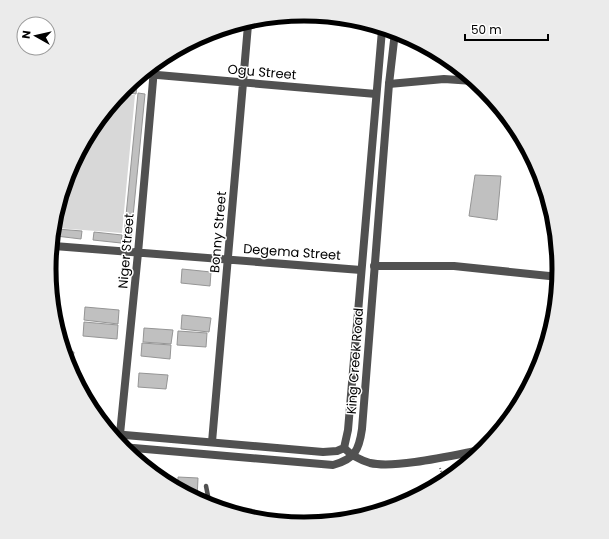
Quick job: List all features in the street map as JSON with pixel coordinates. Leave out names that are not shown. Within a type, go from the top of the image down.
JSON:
[{"type":"street","name":"Bonny Street","points":[[212,442],[248,28]]},
{"type":"street","name":"King Creek Road","points":[[344,448],[348,430],[360,270],[382,33]]},
{"type":"street","name":"King Creek Road","points":[[353,456],[360,444],[362,429],[389,84],[394,38]]},
{"type":"street","name":"Ogu Street","points":[[153,72],[243,83],[376,94]]},
{"type":"street","name":"Niger Street","points":[[116,431],[138,253],[151,74]]},
{"type":"street","points":[[389,84],[444,79],[465,80]]},
{"type":"street","name":"Degema Street","points":[[57,246],[360,270]]},
{"type":"street","points":[[374,266],[454,266],[553,276]]},
{"type":"street","points":[[119,434],[323,452],[337,451],[344,448],[353,456],[371,463],[401,463],[475,450]]},
{"type":"street","points":[[132,448],[333,465],[346,462],[353,456]]},
{"type":"lane","points":[[206,486],[209,499]]},
{"type":"shaded area","points":[[128,95],[135,95],[122,233],[60,228],[64,205],[69,190],[89,145],[107,118]]},
{"type":"building","points":[[137,87],[136,94],[130,93]]},
{"type":"building","points":[[138,93],[145,94],[131,237],[124,236]]},
{"type":"building","points":[[475,175],[501,176],[497,220],[469,216]]},
{"type":"building","points":[[59,229],[82,231],[81,239],[58,236]]},
{"type":"building","points":[[94,232],[122,235],[121,243],[93,240]]},
{"type":"building","points":[[182,269],[211,272],[210,286],[181,283]]},
{"type":"building","points":[[85,307],[119,310],[118,324],[84,320]]},
{"type":"building","points":[[182,315],[211,318],[209,332],[181,329]]},
{"type":"building","points":[[84,322],[118,325],[117,339],[83,336]]},
{"type":"building","points":[[144,328],[173,330],[171,344],[143,342]]},
{"type":"building","points":[[178,331],[207,333],[206,347],[177,345]]},
{"type":"building","points":[[142,343],[171,345],[170,359],[141,356]]},
{"type":"building","points":[[70,352],[74,352],[73,359]]},
{"type":"building","points":[[139,373],[168,375],[166,389],[138,387]]},
{"type":"building","points":[[178,477],[198,478],[197,493],[180,485],[178,484]]}]
